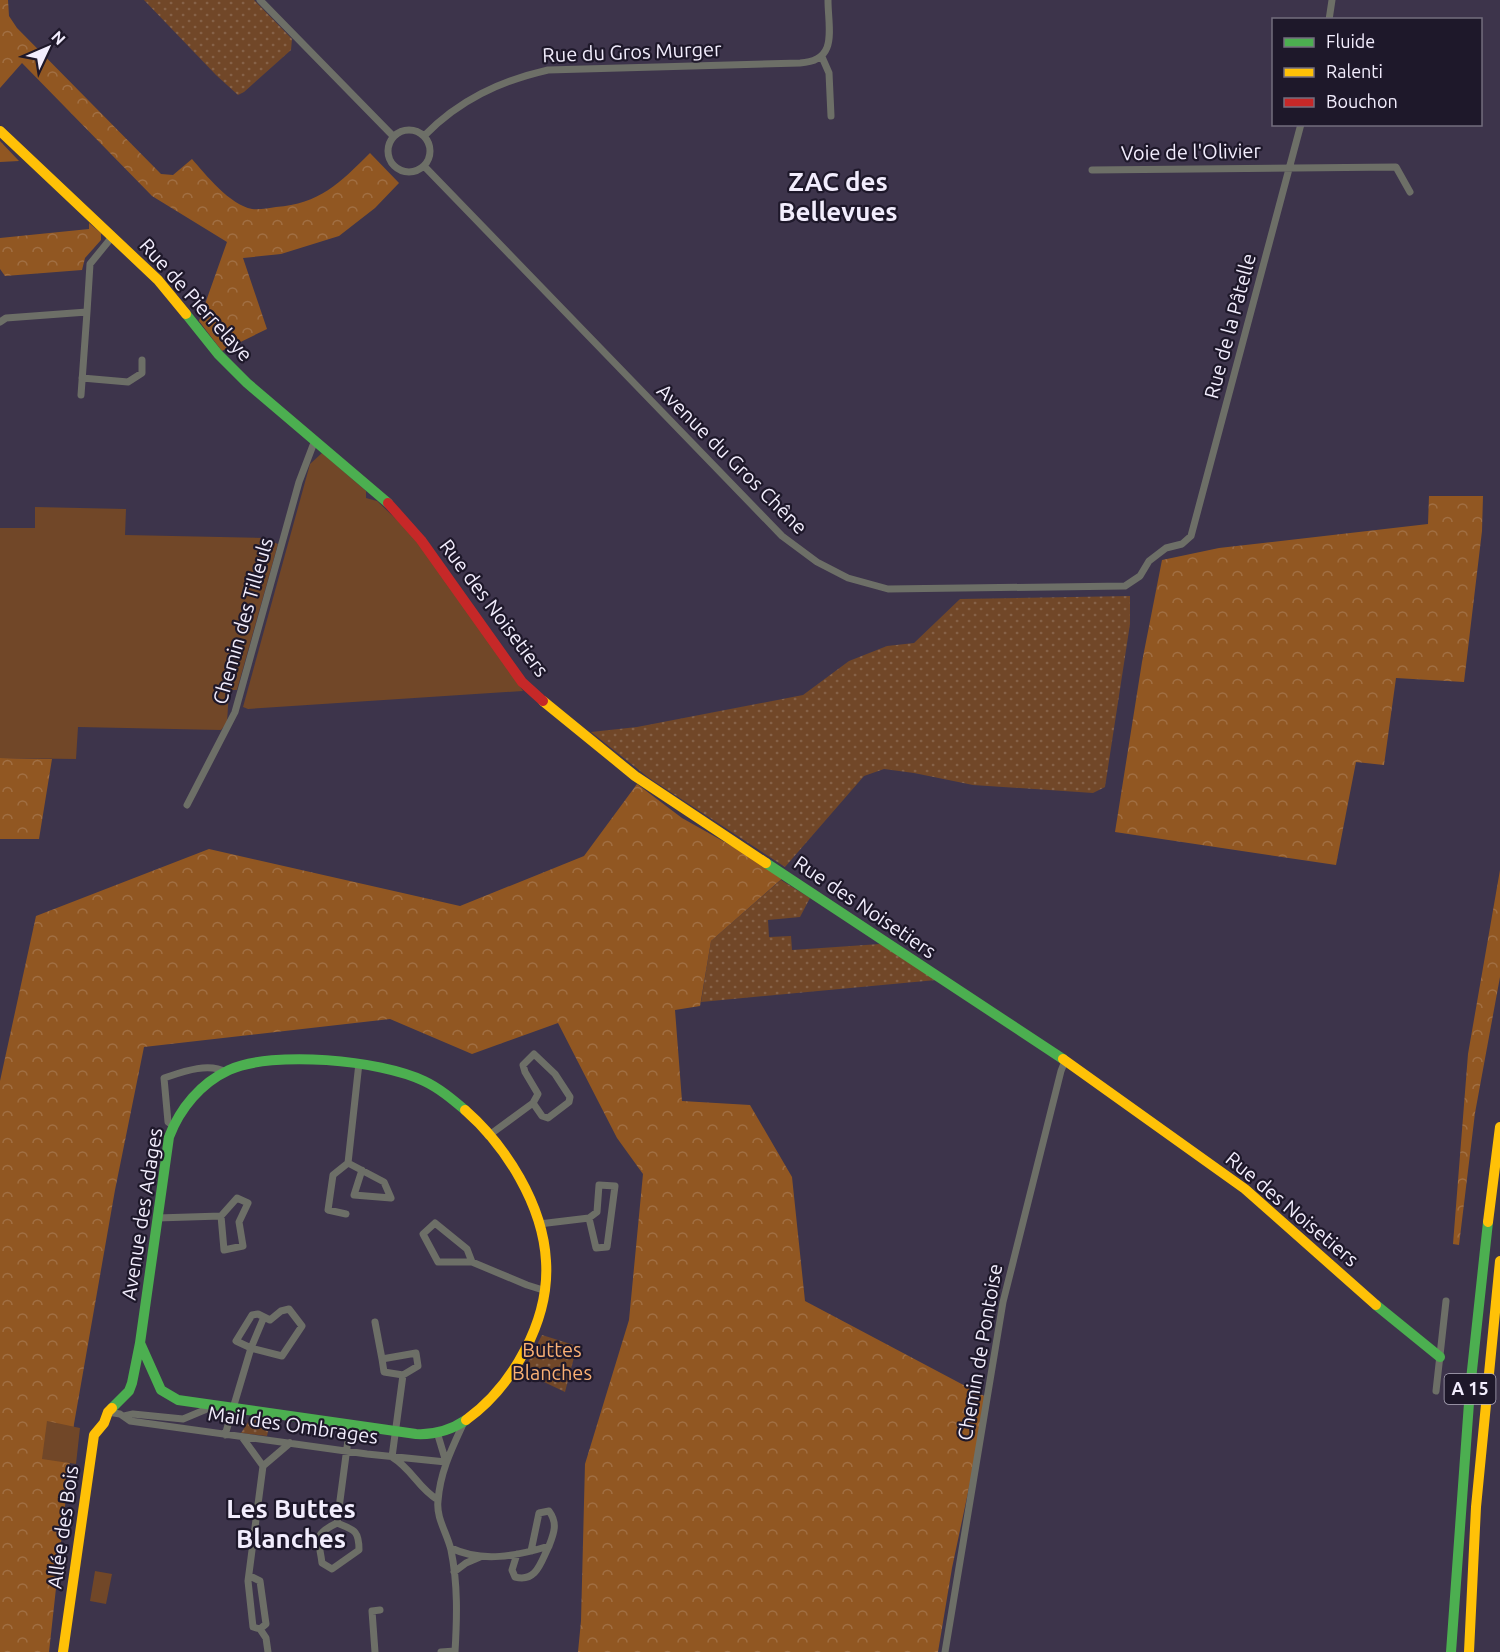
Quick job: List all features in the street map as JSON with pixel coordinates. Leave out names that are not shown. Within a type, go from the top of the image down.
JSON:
[{"type":"main road","name":"Rue de Pierrelaye","points":[[0,131],[158,280],[218,354],[315,440]]},
{"type":"main road","name":"Rue des Noisetiers","points":[[315,440],[381,496],[421,540],[522,682],[563,718],[635,776],[1065,1061],[1245,1189],[1379,1308],[1440,1357]]},
{"type":"main road","name":"Avenue des Adages","points":[[108,1412],[129,1391],[132,1383],[172,1125],[206,1084],[226,1072],[247,1064],[316,1061],[359,1063],[393,1070],[424,1081],[472,1116],[517,1174],[539,1224],[546,1261],[537,1317],[517,1365],[479,1410],[464,1422]]},
{"type":"main road","name":"A 15","points":[[1451,1652],[1475,1324],[1500,1127]]},
{"type":"main road","name":"A 15","points":[[1469,1652],[1476,1507],[1500,1261]]},
{"type":"main road","name":"Mail des Ombrages","points":[[140,1343],[161,1390],[178,1400],[396,1432],[424,1434],[437,1432],[464,1422]]},
{"type":"main road","name":"Allée des Bois","points":[[63,1652],[94,1435],[104,1423],[108,1412]]},
{"type":"street","points":[[260,0],[393,136]]},
{"type":"street","points":[[828,0],[829,43],[828,50],[822,57],[828,68],[831,116]]},
{"type":"street","points":[[1329,18],[1332,0]]},
{"type":"street","name":"Rue du Gros Murger","points":[[424,135],[448,113],[481,93],[520,76],[548,70],[800,63],[815,61],[822,57]]},
{"type":"street","name":"Rue de la Pâtelle","points":[[1191,536],[1300,126]]},
{"type":"street","points":[[410,130],[424,135],[429,142],[430,151],[429,159],[424,166],[411,172],[397,168],[390,161],[388,151],[393,136],[410,130]]},
{"type":"street","name":"Avenue du Gros Chêne","points":[[424,166],[788,542],[817,562],[848,578],[888,589],[1125,586],[1140,576],[1149,561],[1166,548],[1182,544],[1191,536]]},
{"type":"street","name":"Voie de l'Olivier","points":[[1092,170],[1396,167],[1410,192]]},
{"type":"street","points":[[81,395],[90,264],[112,237]]},
{"type":"street","points":[[0,322],[6,318],[87,312]]},
{"type":"street","points":[[82,378],[128,382],[142,373],[142,360]]},
{"type":"street","name":"Chemin des Tilleuls","points":[[187,805],[234,712],[298,482],[315,440]]},
{"type":"street","points":[[488,1136],[533,1102],[538,1094],[523,1065],[534,1054],[555,1074],[570,1097],[569,1102],[548,1118],[542,1116],[533,1102]]},
{"type":"street","name":"Chemin de Pontoise","points":[[945,1652],[1003,1302],[1044,1135],[1065,1061]]},
{"type":"street","points":[[346,1214],[328,1210],[333,1175],[348,1163],[359,1063]]},
{"type":"street","points":[[172,1125],[168,1122],[164,1078],[206,1068],[226,1072]]},
{"type":"street","points":[[348,1163],[362,1170],[384,1182],[391,1198],[354,1196],[362,1170]]},
{"type":"street","points":[[539,1224],[589,1218],[597,1212],[599,1185],[615,1186],[608,1247],[596,1248],[589,1218]]},
{"type":"street","points":[[157,1218],[220,1216],[237,1198],[248,1203],[239,1222],[243,1246],[224,1250],[220,1216]]},
{"type":"street","points":[[472,1262],[467,1249],[435,1223],[423,1234],[438,1263],[472,1262],[527,1286],[543,1290]]},
{"type":"street","points":[[1436,1391],[1446,1300]]},
{"type":"street","points":[[289,1309],[302,1326],[282,1356],[251,1348],[236,1341],[252,1315],[258,1314],[270,1320],[281,1311],[289,1309]]},
{"type":"street","points":[[225,1435],[251,1348],[264,1317]]},
{"type":"street","points":[[375,1322],[384,1372],[403,1375],[418,1366],[416,1353],[382,1359]]},
{"type":"street","points":[[403,1375],[392,1457],[406,1466],[426,1492],[438,1500]]},
{"type":"street","points":[[124,1416],[133,1414],[183,1419],[214,1406]]},
{"type":"street","name":"Mail des Ombrages","points":[[108,1412],[130,1420],[225,1435],[446,1462]]},
{"type":"street","points":[[441,1652],[455,1651],[457,1604],[450,1548],[438,1512],[438,1500],[446,1462],[464,1422]]},
{"type":"street","points":[[337,1523],[350,1425]]},
{"type":"street","points":[[437,1432],[446,1462]]},
{"type":"street","points":[[242,1437],[263,1466],[248,1591],[253,1627],[260,1629],[266,1638],[268,1652]]},
{"type":"street","points":[[263,1466],[290,1443]]},
{"type":"street","points":[[517,1554],[512,1570],[515,1577],[530,1578],[536,1572],[555,1530],[554,1518],[549,1511],[539,1513],[531,1551]]},
{"type":"street","points":[[337,1523],[355,1531],[359,1536],[358,1550],[332,1569],[322,1563],[318,1536],[322,1530],[337,1523]]},
{"type":"street","points":[[454,1572],[480,1557],[517,1554],[549,1546]]},
{"type":"street","points":[[450,1548],[480,1557]]},
{"type":"street","points":[[250,1576],[260,1581],[266,1624],[260,1629]]},
{"type":"street","points":[[375,1652],[372,1611],[380,1610]]},
{"type":"green space","points":[[0,0],[8,0],[9,16],[17,28],[161,174],[173,175],[192,159],[227,196],[252,209],[291,205],[317,197],[349,174],[370,153],[399,183],[375,208],[339,236],[281,254],[243,258],[267,329],[222,351],[199,321],[227,242],[152,196],[22,63],[0,88]]},
{"type":"green space","points":[[144,0],[254,0],[292,39],[291,50],[238,95]]},
{"type":"green space","points":[[0,141],[19,161],[0,162]]},
{"type":"green space","points":[[89,223],[101,233],[101,240],[85,258],[82,270],[5,276],[0,269],[0,238],[89,229]]},
{"type":"green space","points":[[322,453],[366,491],[366,498],[377,501],[418,540],[523,691],[248,709],[243,707],[310,464]]},
{"type":"green space","points":[[1429,496],[1483,496],[1482,531],[1464,682],[1396,678],[1384,765],[1356,762],[1336,865],[1115,832],[1142,662],[1162,560],[1219,548],[1428,524]]},
{"type":"green space","points":[[35,507],[126,509],[125,535],[264,538],[278,544],[237,690],[229,690],[227,723],[221,730],[78,727],[76,759],[0,758],[0,528],[35,528]]},
{"type":"green space","points":[[1130,596],[1130,624],[1105,787],[1093,793],[973,785],[884,769],[864,776],[785,867],[649,778],[591,732],[637,727],[803,695],[849,661],[887,646],[914,643],[960,599]]},
{"type":"green space","points":[[0,758],[52,759],[39,839],[0,839]]},
{"type":"green space","points":[[637,784],[682,818],[785,876],[711,941],[700,1006],[675,1010],[682,1101],[750,1105],[792,1177],[805,1301],[988,1398],[952,1568],[938,1652],[578,1652],[581,1621],[585,1464],[629,1320],[643,1174],[617,1138],[558,1023],[472,1054],[390,1019],[144,1047],[115,1190],[74,1424],[49,1652],[0,1652],[0,1081],[36,916],[209,849],[460,906],[584,856]]},
{"type":"green space","points":[[1500,870],[1500,977],[1475,1113],[1459,1245],[1453,1244],[1468,1054]]},
{"type":"green space","points":[[781,880],[810,898],[800,917],[768,920],[769,937],[791,936],[792,950],[880,944],[936,980],[701,1002],[711,941]]},
{"type":"green space","name":"Buttes Blanches","points":[[542,1335],[577,1346],[565,1392],[523,1372]]},
{"type":"green space","points":[[252,1416],[271,1418],[267,1436],[241,1433]]},
{"type":"green space","points":[[47,1421],[80,1428],[76,1464],[42,1459]]},
{"type":"green space","points":[[95,1571],[112,1574],[106,1604],[90,1601]]},
{"type":"traffic: fast","points":[[186,314],[218,354],[247,383],[388,503]]},
{"type":"traffic: fast","points":[[766,863],[1063,1059]]},
{"type":"traffic: fast","points":[[112,1408],[129,1391],[132,1383],[140,1343],[169,1137],[185,1106],[209,1082],[229,1070],[272,1060],[326,1060],[355,1063],[405,1074],[424,1081],[440,1090],[465,1110]]},
{"type":"traffic: fast","points":[[1451,1652],[1470,1389],[1488,1222]]},
{"type":"traffic: fast","points":[[1376,1305],[1440,1357]]},
{"type":"traffic: fast","points":[[140,1343],[161,1390],[178,1400],[416,1434],[442,1431],[466,1420]]},
{"type":"traffic: slow","points":[[0,131],[158,280],[186,314]]},
{"type":"traffic: slow","points":[[543,701],[635,776],[766,863]]},
{"type":"traffic: slow","points":[[1063,1059],[1245,1189],[1376,1305]]},
{"type":"traffic: slow","points":[[465,1110],[495,1141],[520,1178],[538,1219],[546,1261],[546,1283],[542,1306],[525,1350],[499,1389],[466,1420]]},
{"type":"traffic: slow","points":[[1488,1222],[1500,1127]]},
{"type":"traffic: slow","points":[[1469,1652],[1476,1507],[1500,1261]]},
{"type":"traffic: slow","points":[[63,1652],[94,1435],[112,1408]]},
{"type":"traffic: jam","points":[[388,503],[421,540],[522,682],[543,701]]},
{"type":"district","name":"ZAC des Bellevues","points":[[838,197]]},
{"type":"district","name":"Les Buttes Blanches","points":[[291,1524]]}]
